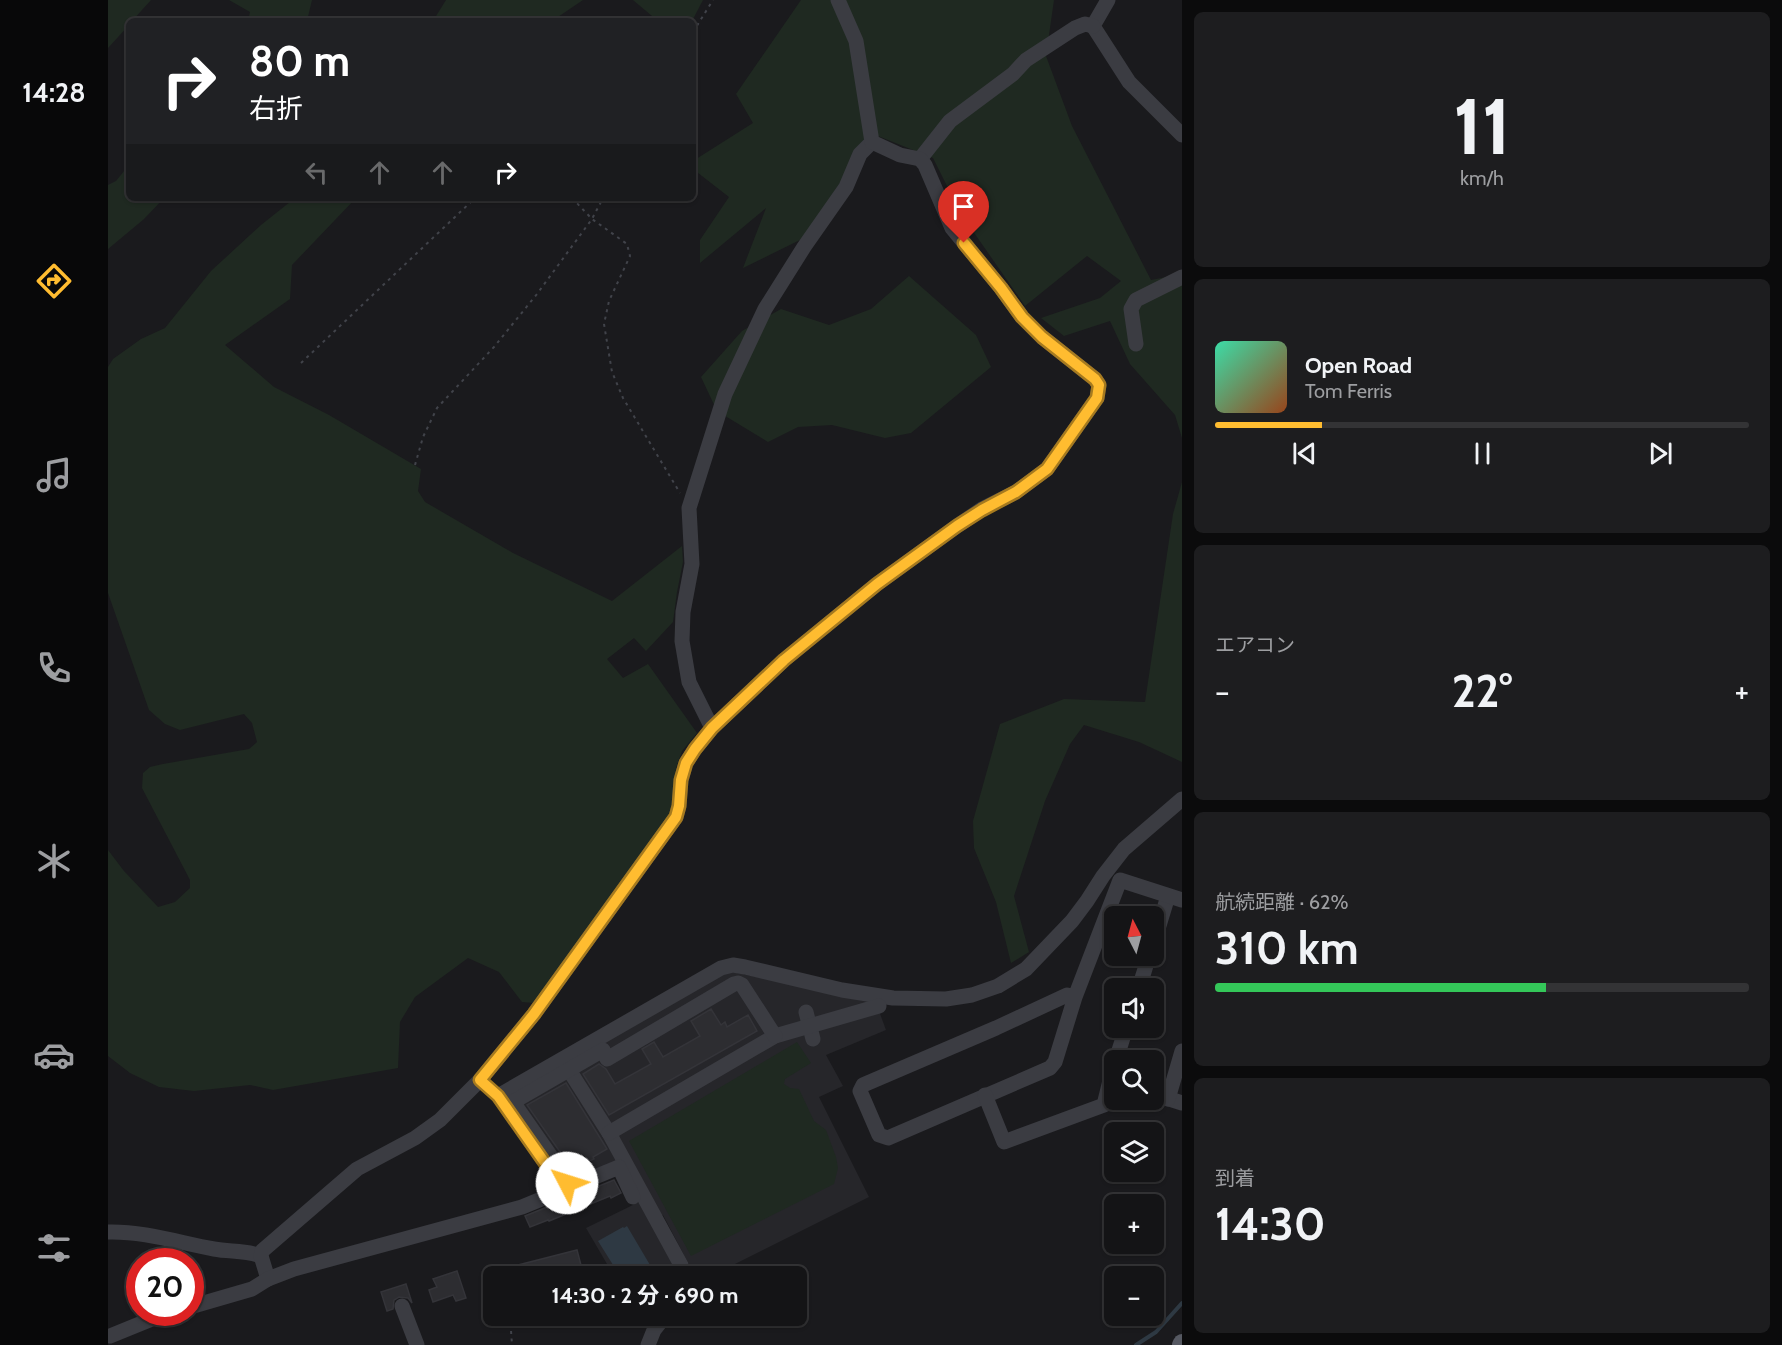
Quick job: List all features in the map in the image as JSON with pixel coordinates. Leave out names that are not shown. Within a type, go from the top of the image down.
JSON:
[{"type":"street","points":[[838,0],[856,41],[872,142]]},
{"type":"street","points":[[1094,27],[1108,0]]},
{"type":"street","points":[[920,159],[950,121],[1013,74],[1026,60],[1085,24],[1094,27],[1130,82],[1182,135]]},
{"type":"street","points":[[268,1278],[261,1256],[262,1251],[357,1169],[415,1138],[440,1119],[480,1080],[534,1014],[676,817],[681,780],[686,763],[712,728],[784,660],[877,584],[957,526],[1016,492],[1047,469],[1097,398],[1099,385],[1095,379],[1042,337],[1022,317],[952,228],[925,165],[920,159],[900,155],[872,142]]},
{"type":"street","points":[[712,728],[689,682],[682,641],[683,612],[692,564],[689,508],[725,394],[765,309],[804,247],[846,187],[860,154],[872,142]]},
{"type":"street","points":[[1136,344],[1131,309],[1136,300],[1182,277]]},
{"type":"street","points":[[498,1096],[721,968],[733,965],[769,971],[842,990],[893,998],[946,999],[972,995],[998,986],[1026,969],[1072,921],[1124,849],[1182,799]]},
{"type":"street","points":[[1075,997],[1067,995],[863,1085],[860,1091],[879,1135],[888,1138],[1050,1068],[1055,1062],[1075,997],[1120,880],[1175,898],[1164,921]]},
{"type":"street","points":[[564,1190],[567,1183],[566,1178],[513,1102],[603,1050],[607,1059],[734,984],[742,985],[775,1036]]},
{"type":"street","points":[[609,1132],[775,1036],[879,1006]]},
{"type":"street","points":[[1168,1099],[1182,1052]]},
{"type":"street","points":[[569,1070],[609,1132],[682,1266]]},
{"type":"street","points":[[480,1080],[498,1096],[564,1190]]},
{"type":"street","points":[[985,1095],[1004,1142],[1104,1105]]},
{"type":"street","points":[[204,1303],[252,1289],[268,1278],[294,1269],[522,1207],[619,1167],[633,1197]]},
{"type":"street","points":[[108,1232],[136,1234],[261,1256]]},
{"type":"street","points":[[402,1306],[417,1345]]},
{"type":"street","points":[[110,1338],[137,1326]]},
{"type":"street","points":[[648,1345],[657,1326]]},
{"type":"path","points":[[696,27],[713,0]]},
{"type":"path","points":[[301,363],[472,201]]},
{"type":"path","points":[[575,201],[592,219],[627,244],[630,256],[609,301],[604,324],[612,372],[623,398],[689,508]]},
{"type":"path","points":[[415,465],[423,437],[437,408],[494,347],[537,294],[592,219],[601,201]]},
{"type":"path","points":[[511,1326],[512,1345]]},
{"type":"shaded area","points":[[108,0],[151,0],[135,18],[126,18],[126,28],[108,48]]},
{"type":"shaded area","points":[[229,0],[312,0],[308,18],[249,18],[250,12]]},
{"type":"shaded area","points":[[446,0],[583,0],[556,18],[435,18]]},
{"type":"shaded area","points":[[633,0],[703,0],[694,18],[654,18]]},
{"type":"shaded area","points":[[801,0],[1054,0],[1046,56],[1072,126],[1151,280],[1182,274],[1182,438],[1175,415],[1130,364],[1110,321],[1064,336],[1041,318],[1100,298],[1121,281],[1087,256],[1025,306],[961,214],[933,158],[873,134],[802,239],[743,268],[766,208],[700,263],[700,240],[729,197],[696,171],[696,159],[753,123],[736,94]]},
{"type":"shaded area","points":[[126,169],[126,201],[161,201],[144,219],[108,249],[108,185],[116,181]]},
{"type":"shaded area","points":[[291,201],[353,201],[292,265],[290,299],[225,345],[274,387],[329,415],[421,469],[418,491],[425,502],[513,553],[612,601],[682,546],[683,562],[673,622],[646,651],[634,638],[607,659],[623,678],[648,664],[697,733],[682,751],[676,768],[672,808],[666,824],[534,1003],[522,1002],[499,972],[468,958],[415,997],[400,1022],[398,1068],[273,1090],[250,1085],[194,1091],[159,1087],[130,1073],[108,1056],[108,850],[124,871],[158,907],[175,902],[190,888],[190,880],[142,788],[143,773],[150,767],[163,764],[249,749],[257,742],[252,723],[244,714],[180,730],[165,724],[149,710],[108,593],[108,367],[113,359],[141,339],[165,328],[211,271]]},
{"type":"shaded area","points":[[909,276],[976,335],[991,367],[911,433],[885,438],[832,425],[798,427],[768,442],[717,411],[701,377],[742,331],[781,309],[829,325],[871,309]]},
{"type":"shaded area","points":[[1182,482],[1182,762],[1139,742],[1084,725],[1070,744],[1045,801],[1014,896],[1029,952],[1011,963],[996,902],[974,848],[973,821],[1000,724],[1064,699],[1145,702],[1173,514]]},
{"type":"shaded area","points":[[727,971],[875,1000],[886,1030],[826,1055],[843,1086],[819,1097],[869,1197],[731,1266],[690,1266],[663,1215],[657,1218],[676,1266],[608,1266],[586,1228],[641,1201],[621,1161],[575,1179],[573,1176],[563,1180],[505,1100]]},
{"type":"shaded area","points":[[797,1042],[811,1063],[785,1079],[784,1084],[790,1088],[799,1089],[814,1121],[826,1130],[838,1168],[834,1184],[691,1256],[629,1141]]},
{"type":"shaded area","points":[[627,1226],[650,1265],[614,1266],[598,1241]]},
{"type":"building","points":[[711,1009],[721,1025],[725,1022],[727,1027],[748,1015],[757,1031],[609,1115],[583,1074],[599,1064],[606,1069],[615,1084],[651,1064],[642,1049],[654,1042],[663,1057],[700,1036],[691,1021]]},
{"type":"building","points":[[566,1083],[607,1149],[593,1157],[594,1159],[572,1169],[527,1105]]},
{"type":"building","points":[[614,1180],[621,1193],[530,1227],[525,1216]]},
{"type":"building","points":[[577,1250],[581,1266],[514,1266]]},
{"type":"building","points":[[457,1271],[466,1298],[456,1301],[453,1295],[433,1302],[429,1290],[437,1287],[433,1279]]},
{"type":"building","points":[[406,1284],[412,1303],[408,1298],[399,1297],[394,1300],[393,1309],[387,1311],[381,1292]]},
{"type":"waterway","points":[[1136,1345],[1156,1332],[1182,1303]]},
{"type":"route","points":[[567,1183],[564,1190],[498,1096],[480,1080],[534,1014],[676,817],[681,780],[686,763],[695,749],[712,728],[784,660],[877,584],[957,526],[1016,492],[1047,469],[1097,398],[1099,385],[1095,379],[1042,337],[1022,317],[964,243]]}]
